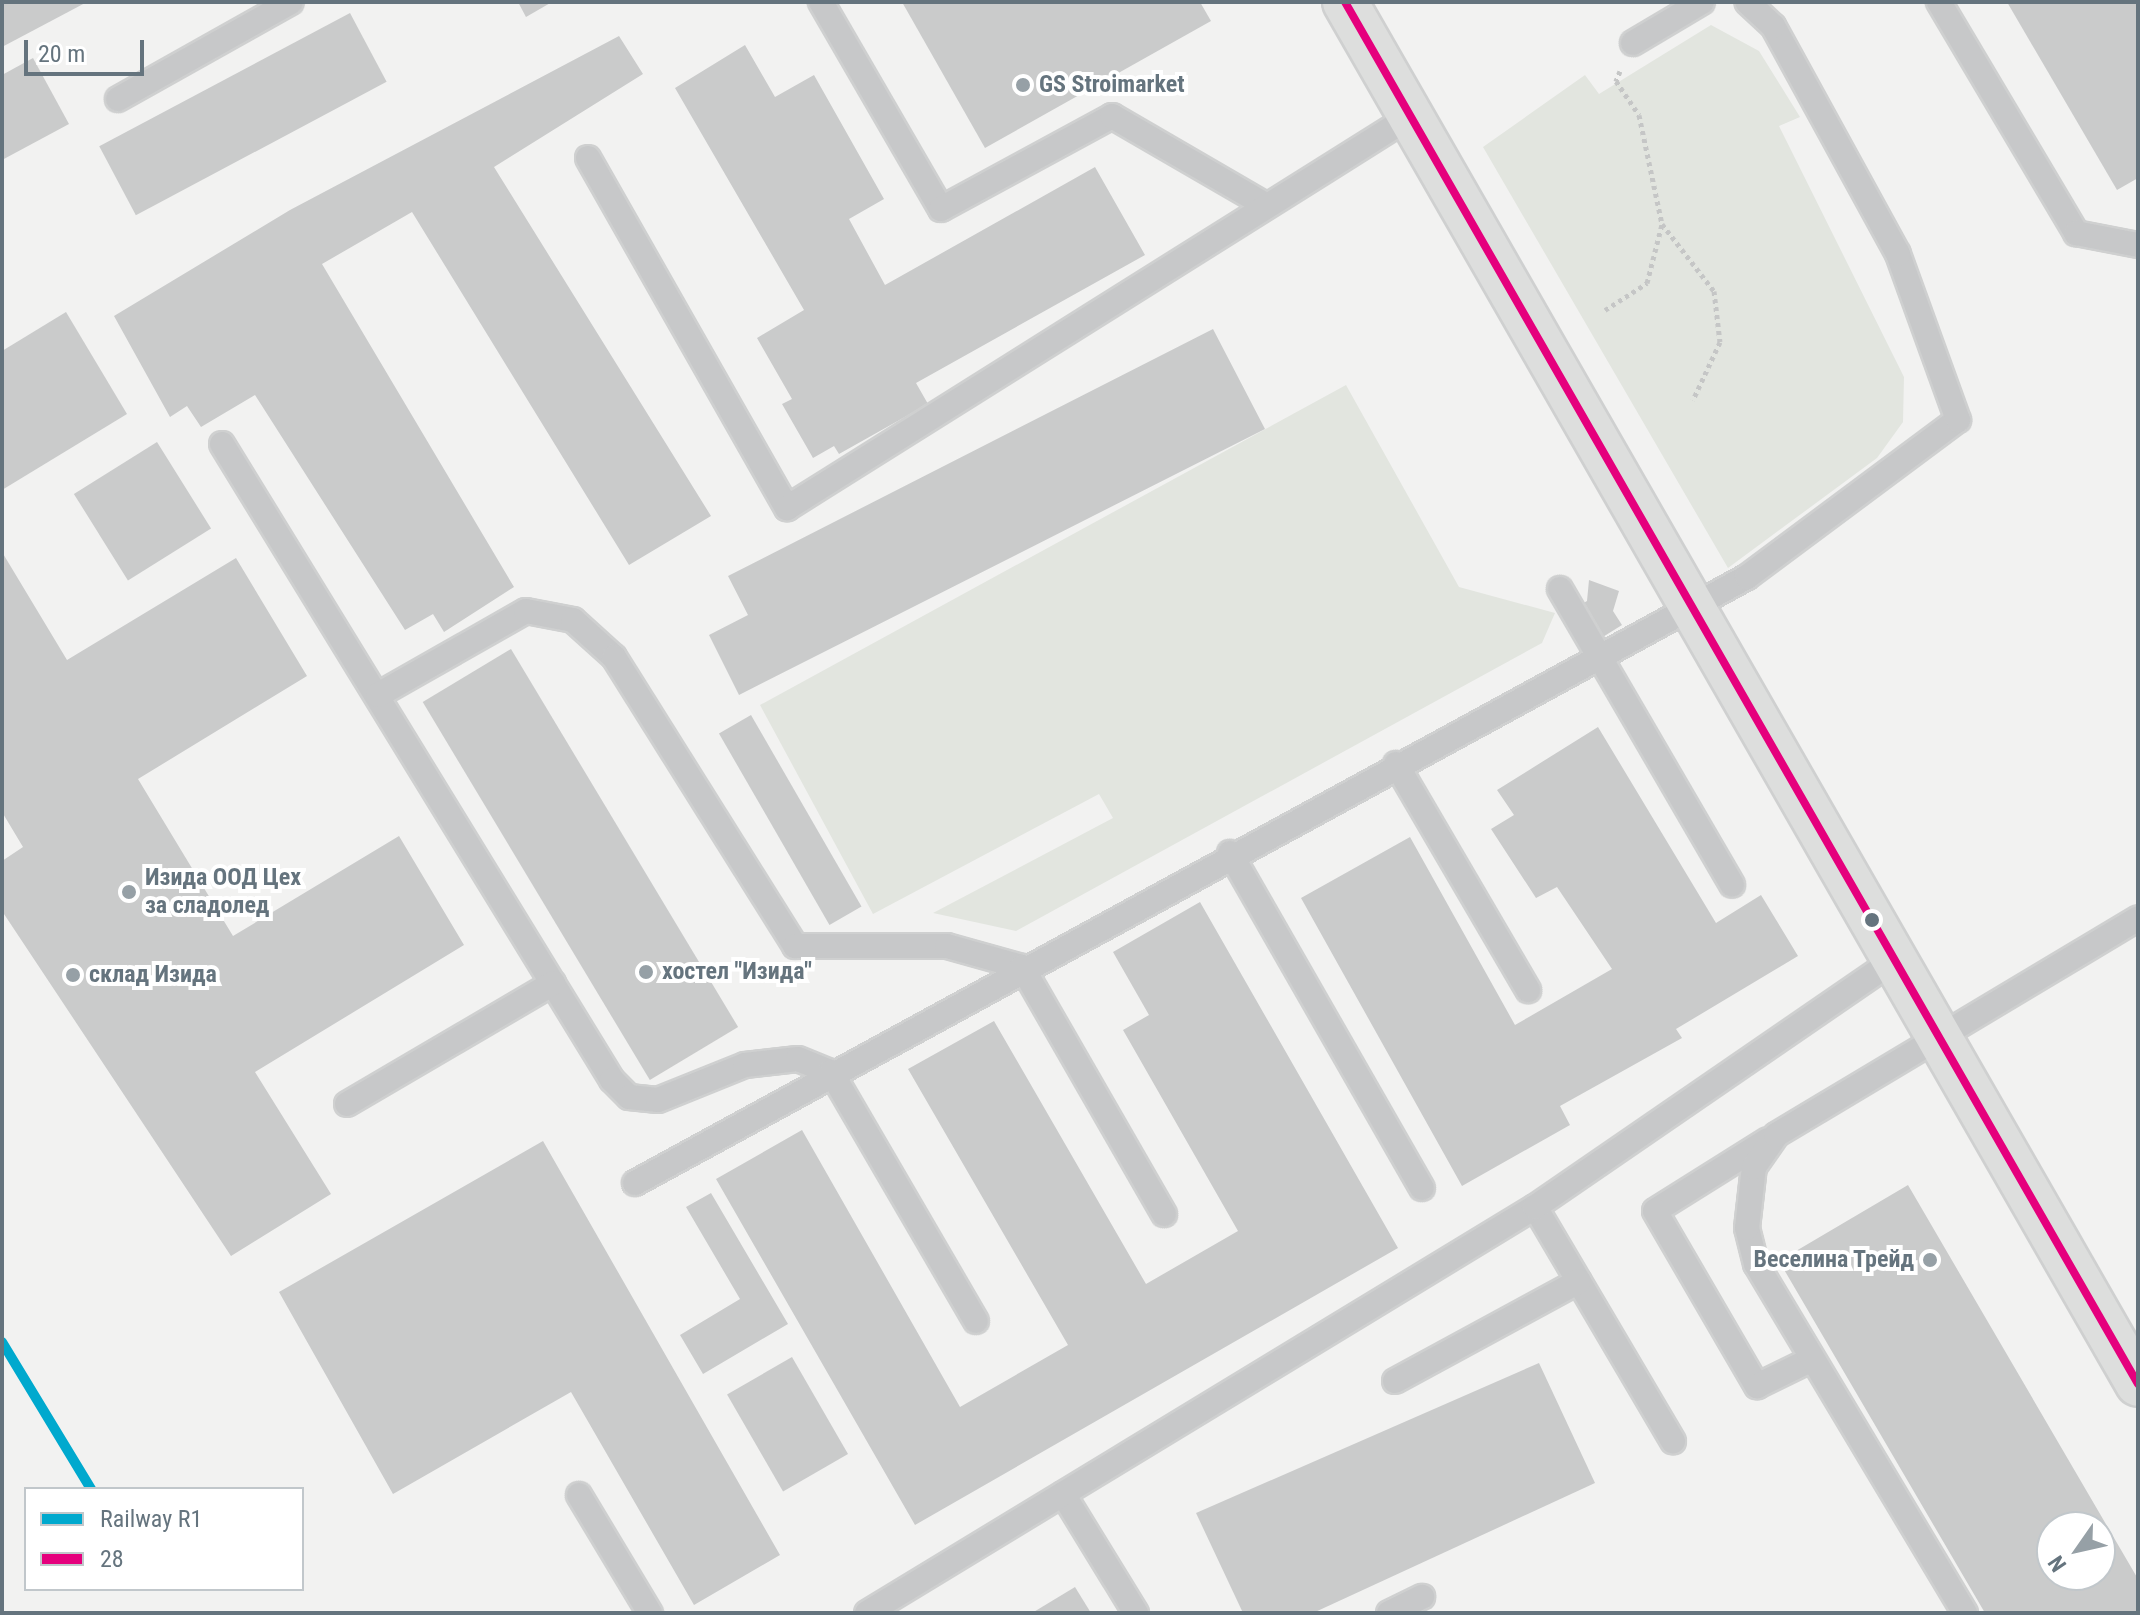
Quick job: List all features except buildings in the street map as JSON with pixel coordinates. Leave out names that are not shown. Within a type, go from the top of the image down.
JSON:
[{"type":"street","points":[[1345,2],[2138,1384]]},
{"type":"lane","points":[[118,99],[291,2]]},
{"type":"lane","points":[[821,2],[941,209],[1112,116],[1267,206]]},
{"type":"lane","points":[[1633,43],[1702,2]]},
{"type":"lane","points":[[635,1183],[1230,853],[1747,577],[1958,420],[1898,254],[1773,26],[1747,2]]},
{"type":"lane","points":[[1939,2],[2076,233],[2138,245]]},
{"type":"lane","points":[[588,158],[787,508],[1411,116]]},
{"type":"lane","points":[[222,444],[553,983],[629,1097],[658,1100],[745,1065],[798,1059],[831,1072],[976,1321]]},
{"type":"lane","points":[[1560,589],[1732,885]]},
{"type":"lane","points":[[378,695],[526,611],[573,620],[614,657],[795,946],[947,946],[1022,967],[1164,1214]]},
{"type":"lane","points":[[1396,764],[1528,990]]},
{"type":"lane","points":[[1230,853],[1422,1188]]},
{"type":"lane","points":[[1812,1359],[1757,1386],[1655,1211],[1937,1035],[2138,918]]},
{"type":"lane","points":[[867,1613],[1535,1207],[1894,960]]},
{"type":"lane","points":[[347,1104],[553,983]]},
{"type":"lane","points":[[1776,1135],[1754,1167],[1747,1228],[1756,1264],[1965,1613]]},
{"type":"lane","points":[[1535,1207],[1673,1441]]},
{"type":"lane","points":[[1395,1381],[1579,1281]]},
{"type":"lane","points":[[1063,1494],[1136,1613]]},
{"type":"lane","points":[[579,1495],[650,1613]]},
{"type":"lane","points":[[1389,1613],[1422,1597]]},
{"type":"path","points":[[1633,43],[1616,81],[1639,115],[1662,224],[1714,291],[1720,342],[1693,400]]},
{"type":"path","points":[[1605,310],[1647,283],[1662,224]]},
{"type":"shaded area","points":[[1711,25],[1759,51],[1800,117],[1779,126],[1904,377],[1903,422],[1877,458],[1728,568],[1483,147],[1585,75],[1599,94]]},
{"type":"shaded area","points":[[1346,385],[1459,587],[1555,613],[1542,643],[1016,931],[933,913],[1113,818],[1099,794],[873,914],[760,705]]},
{"type":"rail line","name":"R1","points":[[2,1342],[90,1487]]},
{"type":"transit line","name":"28","points":[[1345,2],[2138,1384]]},
{"type":"place","name":"GS Stroimarket","points":[[1023,85]]},
{"type":"place","name":"Изида ООД Цех за сладолед","points":[[129,892]]},
{"type":"place","name":"хостел \"Изида\"","points":[[646,972]]},
{"type":"place","name":"склад Изида","points":[[73,975]]},
{"type":"place","name":"Веселина Трейд","points":[[1930,1260]]}]
